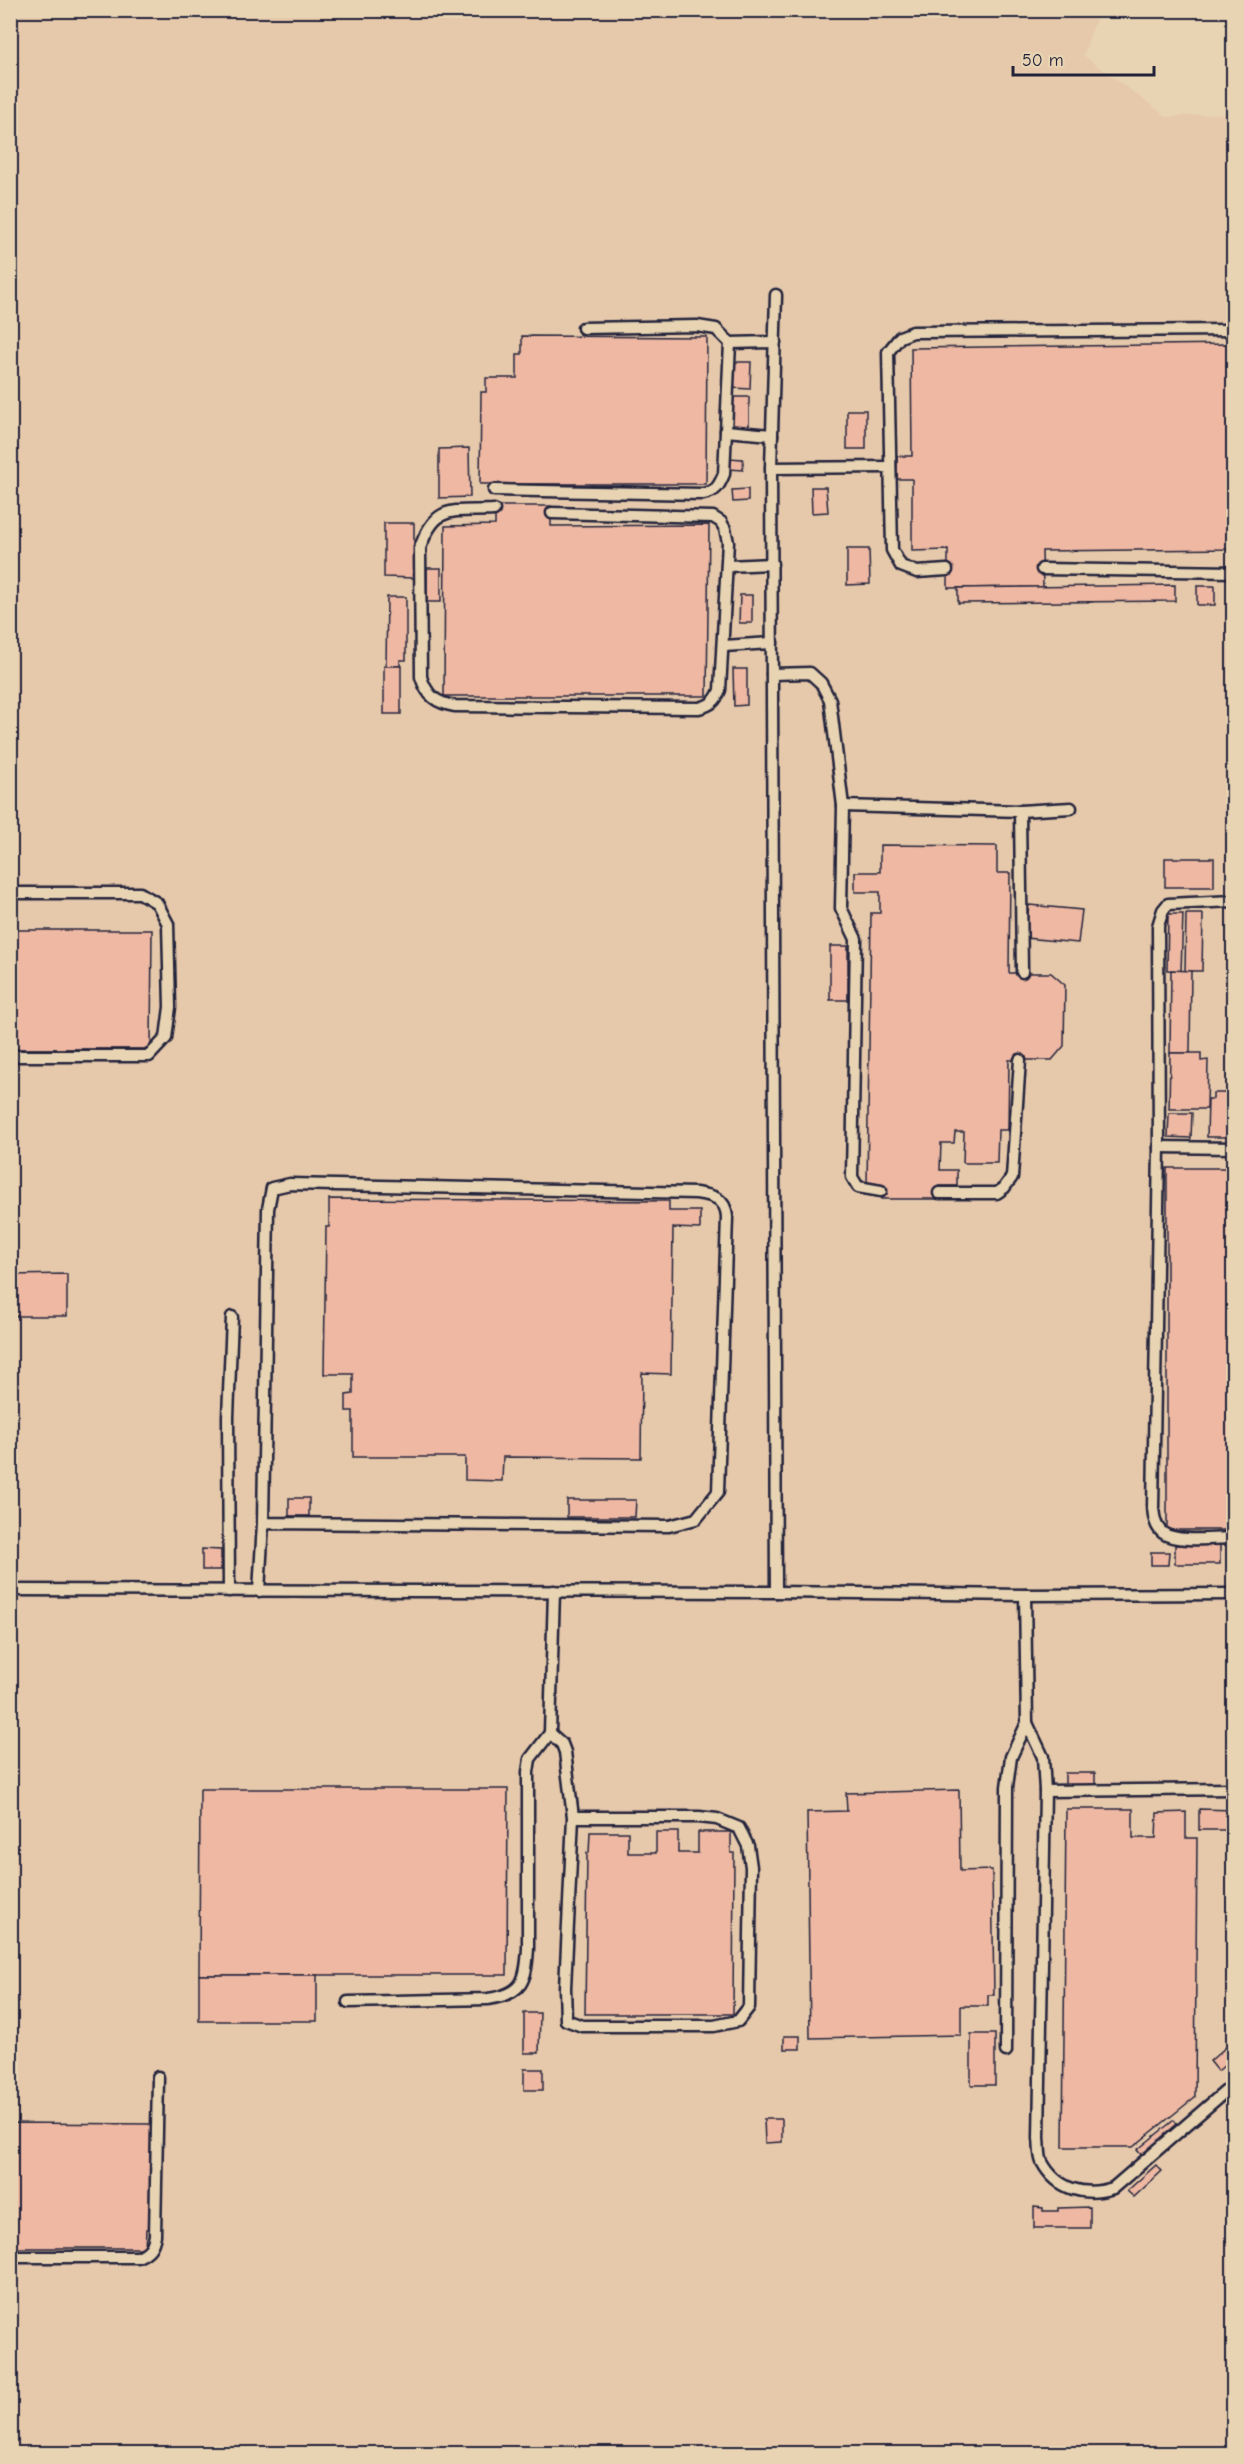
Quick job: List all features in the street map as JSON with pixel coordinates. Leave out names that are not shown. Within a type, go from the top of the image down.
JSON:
[{"type":"lane","points":[[776,295],[771,468],[776,1592]]},
{"type":"lane","points":[[583,328],[697,326],[716,329],[730,343],[775,342]]},
{"type":"lane","points":[[947,570],[917,572],[901,566],[892,550],[888,352],[900,337],[913,332],[1233,330]]},
{"type":"lane","points":[[494,490],[703,494],[712,492],[719,486],[724,474],[730,343]]},
{"type":"lane","points":[[726,431],[772,435]]},
{"type":"lane","points":[[771,468],[889,467]]},
{"type":"lane","points":[[495,510],[448,512],[436,517],[426,531],[420,548],[421,677],[424,689],[431,698],[441,704],[455,706],[699,708],[709,705],[716,699],[720,690],[724,646],[728,542],[721,522],[713,517],[552,513]]},
{"type":"lane","points":[[728,566],[772,564]]},
{"type":"lane","points":[[1042,569],[1233,572]]},
{"type":"lane","points":[[724,646],[772,643]]},
{"type":"lane","points":[[772,674],[810,673],[821,682],[830,700],[843,806],[841,908],[856,939],[852,1177],[858,1187],[881,1191]]},
{"type":"lane","points":[[843,806],[1020,811],[1071,808]]},
{"type":"lane","points":[[1020,811],[1022,972]]},
{"type":"lane","points":[[10,893],[140,893],[157,903],[168,924],[170,1007],[166,1038],[149,1056],[10,1056]]},
{"type":"lane","points":[[1233,901],[1167,904],[1158,926],[1155,1521],[1161,1532],[1172,1538],[1233,1538]]},
{"type":"lane","points":[[939,1193],[997,1192],[1004,1188],[1012,1177],[1020,1060]]},
{"type":"lane","points":[[1158,1147],[1233,1148]]},
{"type":"lane","points":[[259,1591],[263,1523],[268,1209],[272,1188],[290,1184],[696,1193],[714,1195],[723,1202],[727,1209],[727,1217],[718,1492],[696,1519],[669,1526],[263,1523]]},
{"type":"lane","points":[[229,1591],[228,1417],[232,1317]]},
{"type":"lane","points":[[10,1590],[776,1592],[1024,1596],[1233,1594]]},
{"type":"lane","points":[[348,2002],[488,1999],[507,1996],[520,1986],[527,1973],[528,1772],[530,1759],[550,1733],[554,1591]]},
{"type":"lane","points":[[1024,1596],[1027,1723],[1043,1757],[1045,1791],[1039,2138],[1041,2160],[1055,2179],[1071,2190],[1102,2191],[1113,2188],[1233,2084]]},
{"type":"lane","points":[[1006,2051],[1007,1787],[1011,1757],[1027,1723]]},
{"type":"lane","points":[[550,1733],[562,1744],[565,1752],[573,1817],[565,1989],[566,2020],[582,2026],[714,2026],[738,2021],[749,2007],[752,1889],[748,1846],[739,1828],[717,1819],[699,1817],[573,1817]]},
{"type":"lane","points":[[1045,1791],[1233,1789]]},
{"type":"lane","points":[[10,2257],[138,2257],[153,2246],[158,2077]]},
{"type":"shaded area","points":[[11,11],[1099,11],[1083,55],[1167,117],[1233,113],[1233,2451],[1230,2454],[11,2454]]},
{"type":"building","points":[[522,336],[707,337],[706,484],[480,484],[481,392],[486,392],[486,378],[517,378],[517,354],[522,354]]},
{"type":"building","points":[[1234,344],[1234,549],[1042,551],[1043,587],[948,588],[948,550],[912,551],[912,479],[897,479],[897,456],[912,456],[911,348]]},
{"type":"building","points":[[734,362],[751,362],[750,389],[733,388]]},
{"type":"building","points":[[731,397],[749,397],[749,427],[731,427]]},
{"type":"building","points":[[847,410],[866,410],[866,449],[847,449]]},
{"type":"building","points":[[469,448],[470,497],[439,498],[439,449]]},
{"type":"building","points":[[728,458],[743,459],[743,470],[728,469]]},
{"type":"building","points":[[811,487],[826,487],[828,512],[812,513]]},
{"type":"building","points":[[748,489],[748,501],[733,502],[732,490]]},
{"type":"building","points":[[495,506],[551,506],[551,526],[709,525],[707,696],[444,696],[445,526],[495,525]]},
{"type":"building","points":[[384,523],[414,523],[414,578],[384,577]]},
{"type":"building","points":[[847,549],[869,549],[870,584],[847,585]]},
{"type":"building","points":[[427,568],[441,568],[441,602],[427,602]]},
{"type":"building","points":[[1175,585],[1175,601],[958,603],[958,588]]},
{"type":"building","points":[[1197,586],[1215,586],[1215,605],[1197,605]]},
{"type":"building","points":[[740,595],[752,595],[752,623],[739,623]]},
{"type":"building","points":[[387,597],[406,597],[406,660],[400,660],[400,666],[386,666]]},
{"type":"building","points":[[384,666],[401,666],[401,714],[384,714]]},
{"type":"building","points":[[733,669],[747,669],[747,705],[734,706]]},
{"type":"building","points":[[880,845],[997,846],[997,873],[1010,873],[1009,973],[1051,973],[1065,985],[1064,1046],[1052,1060],[1009,1060],[1008,1130],[998,1130],[997,1163],[963,1163],[964,1132],[955,1132],[954,1143],[941,1143],[940,1170],[957,1170],[957,1186],[939,1186],[939,1199],[881,1199],[880,1186],[867,1185],[871,913],[880,913],[880,892],[855,892],[855,872],[880,872]]},
{"type":"building","points":[[1165,858],[1214,858],[1214,887],[1165,887]]},
{"type":"building","points":[[1029,905],[1082,910],[1078,943],[1025,938]]},
{"type":"building","points":[[1168,914],[1183,914],[1181,971],[1167,970]]},
{"type":"building","points":[[1186,914],[1203,914],[1202,971],[1185,971]]},
{"type":"building","points":[[10,930],[152,930],[151,1049],[10,1049]]},
{"type":"building","points":[[830,946],[848,946],[848,1000],[830,1000]]},
{"type":"building","points":[[1171,970],[1191,971],[1190,1053],[1170,1053]]},
{"type":"building","points":[[1170,1053],[1201,1053],[1201,1061],[1208,1060],[1207,1109],[1169,1109]]},
{"type":"building","points":[[1213,1093],[1228,1093],[1228,1099],[1234,1099],[1234,1137],[1207,1137],[1208,1099],[1213,1099]]},
{"type":"building","points":[[1169,1113],[1192,1113],[1191,1138],[1168,1137]]},
{"type":"building","points":[[1167,1168],[1234,1168],[1234,1530],[1167,1530]]},
{"type":"building","points":[[329,1199],[669,1201],[669,1211],[700,1211],[700,1229],[673,1228],[671,1374],[642,1373],[641,1458],[503,1457],[502,1481],[465,1480],[465,1457],[353,1457],[353,1411],[346,1411],[346,1395],[353,1394],[353,1374],[324,1374],[326,1227],[329,1227]]},
{"type":"building","points":[[67,1274],[67,1316],[10,1316],[10,1275]]},
{"type":"building","points":[[289,1498],[309,1498],[309,1516],[289,1516]]},
{"type":"building","points":[[567,1500],[636,1500],[635,1517],[567,1517]]},
{"type":"building","points":[[1175,1545],[1220,1545],[1220,1564],[1175,1564]]},
{"type":"building","points":[[202,1549],[221,1550],[221,1570],[202,1570]]},
{"type":"building","points":[[1151,1552],[1169,1552],[1168,1565],[1151,1565]]},
{"type":"building","points":[[1065,1773],[1095,1773],[1095,1787],[1065,1787]]},
{"type":"building","points":[[200,1789],[508,1789],[507,1975],[199,1975]]},
{"type":"building","points":[[959,1790],[960,1871],[992,1870],[994,1995],[988,1995],[988,2006],[961,2006],[961,2035],[810,2038],[807,1812],[847,1811],[846,1793]]},
{"type":"building","points":[[1066,1809],[1133,1809],[1133,1838],[1156,1838],[1157,1813],[1186,1812],[1186,1838],[1197,1838],[1195,2097],[1133,2147],[1063,2147]]},
{"type":"building","points":[[1199,1809],[1234,1810],[1234,1830],[1199,1830]]},
{"type":"building","points":[[590,1832],[628,1832],[628,1853],[656,1853],[656,1832],[678,1832],[678,1853],[698,1853],[698,1832],[731,1832],[731,1853],[734,1853],[733,2014],[585,2014],[587,1853],[589,1853]]},
{"type":"building","points":[[199,1975],[317,1975],[317,2021],[199,2021]]},
{"type":"building","points":[[524,2013],[540,2013],[539,2053],[524,2053]]},
{"type":"building","points":[[971,2034],[995,2034],[995,2085],[971,2085]]},
{"type":"building","points":[[784,2036],[800,2036],[800,2049],[784,2049]]},
{"type":"building","points":[[1234,2040],[1234,2057],[1218,2071],[1210,2061]]},
{"type":"building","points":[[524,2069],[543,2069],[543,2090],[524,2090]]},
{"type":"building","points":[[764,2119],[782,2119],[782,2142],[765,2143]]},
{"type":"building","points":[[1174,2120],[1180,2128],[1144,2158],[1137,2150]]},
{"type":"building","points":[[10,2123],[152,2124],[151,2229],[146,2229],[145,2248],[10,2248]]},
{"type":"building","points":[[1156,2165],[1162,2171],[1134,2197],[1127,2191]]},
{"type":"building","points":[[1034,2207],[1043,2208],[1043,2211],[1058,2211],[1058,2208],[1090,2207],[1090,2228],[1034,2228]]}]
